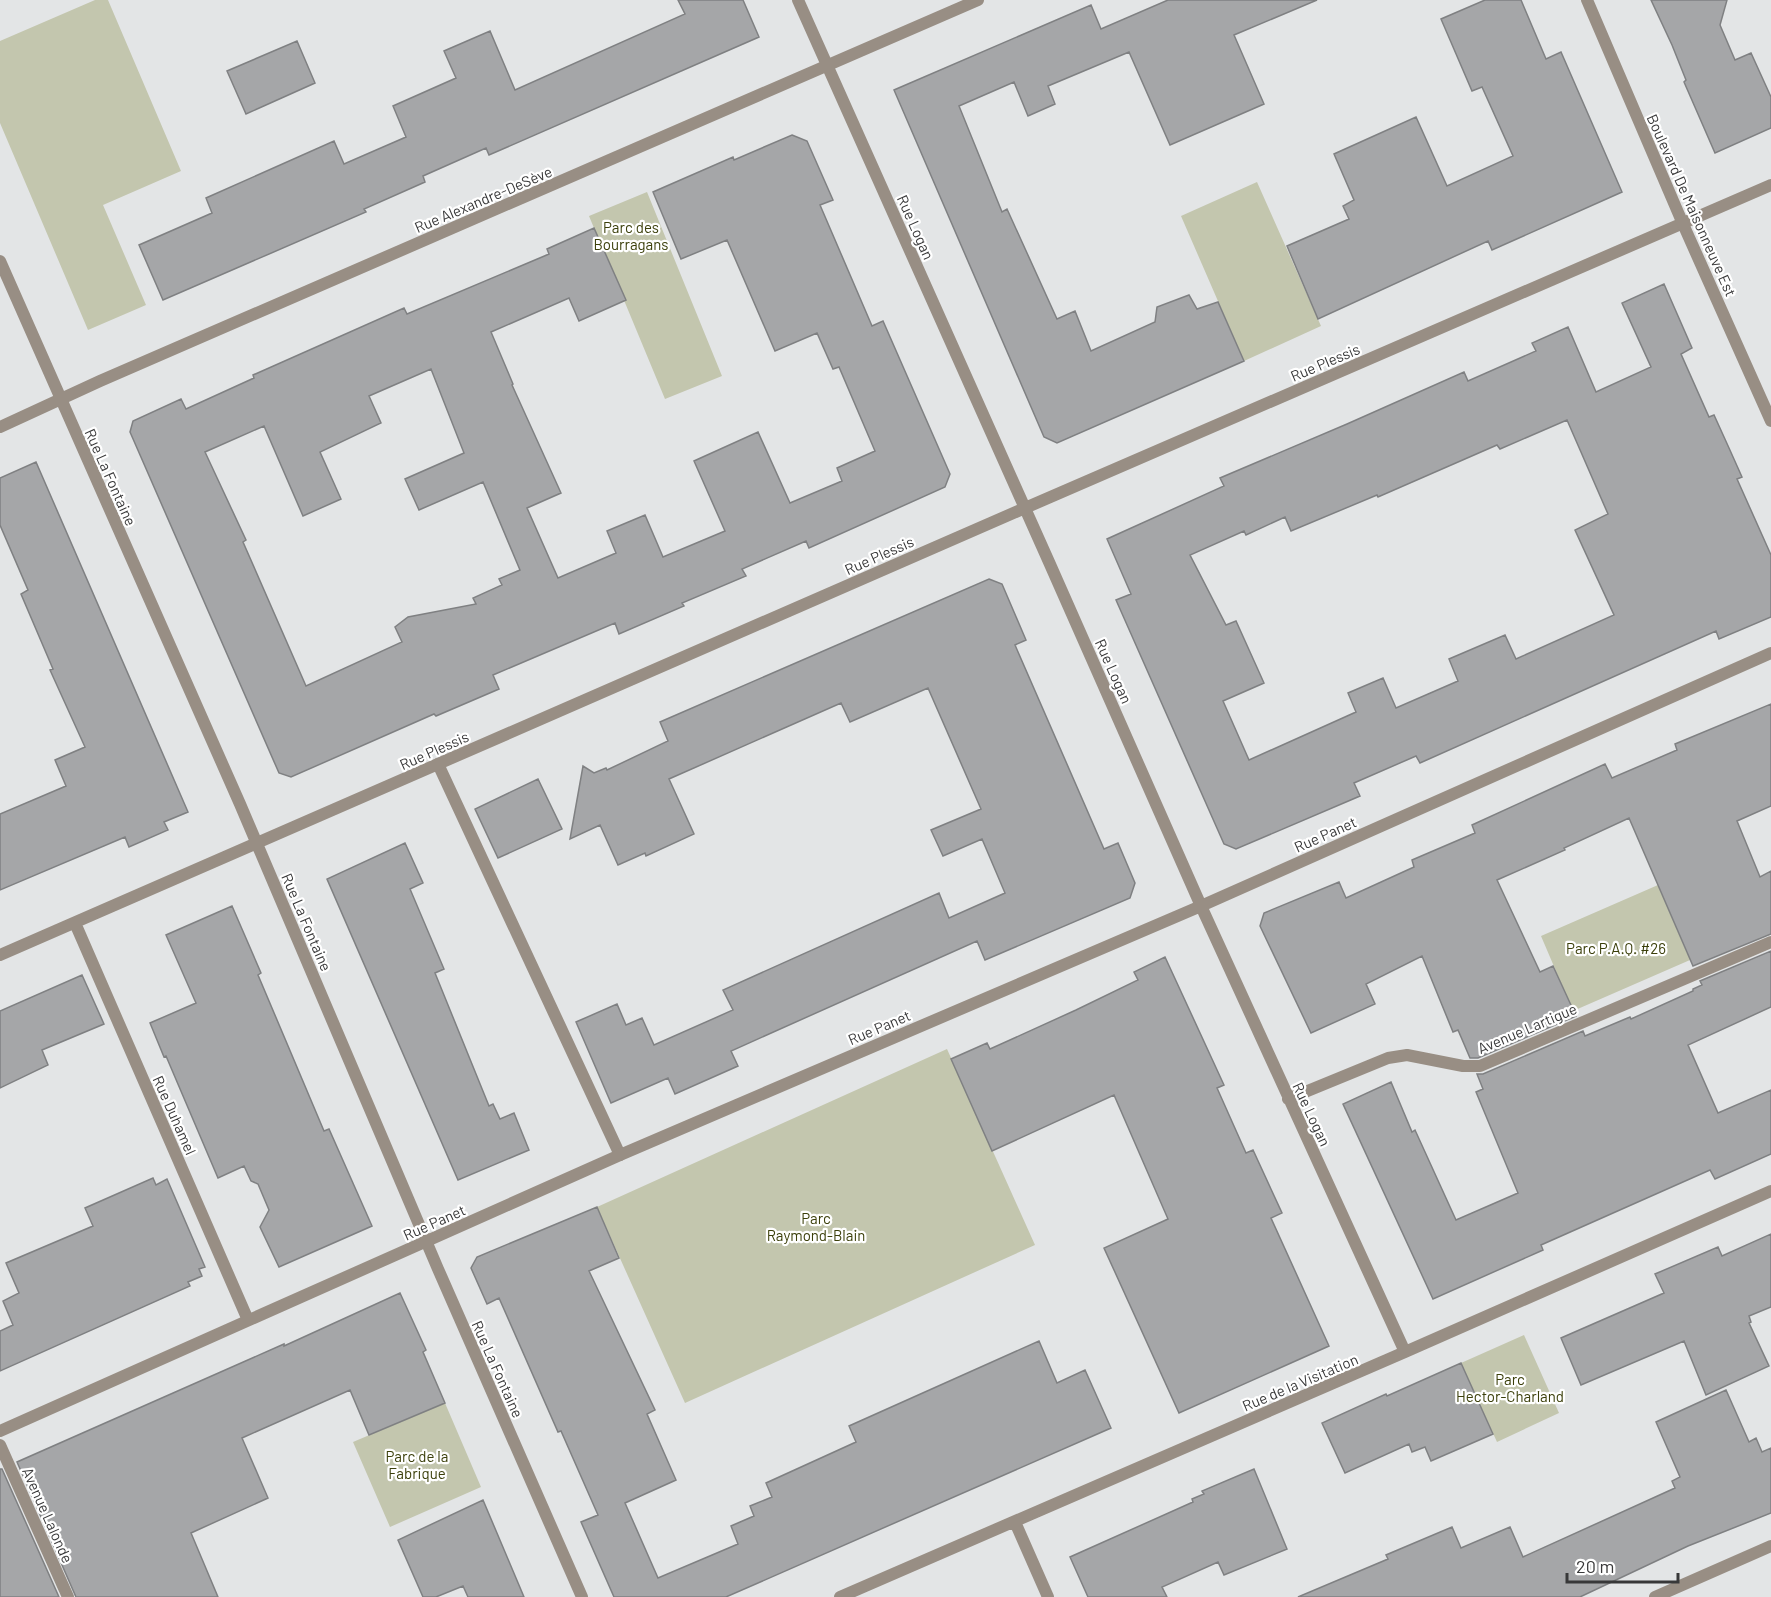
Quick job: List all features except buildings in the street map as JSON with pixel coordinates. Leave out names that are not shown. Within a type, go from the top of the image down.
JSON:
[{"type":"street","name":"Rue Logan","points":[[798,0],[1200,906],[1405,1352]]},
{"type":"street","name":"Rue Alexandre-DeSève","points":[[0,427],[978,0]]},
{"type":"street","name":"Boulevard De Maisonneuve Est","points":[[1587,0],[1771,421]]},
{"type":"street","name":"Rue Plessis","points":[[0,956],[1771,185]]},
{"type":"street","name":"Rue La Fontaine","points":[[0,261],[257,844],[426,1242],[582,1597]]},
{"type":"street","name":"Rue Panet","points":[[0,1431],[620,1155],[1200,906],[1771,653]]},
{"type":"street","points":[[438,764],[620,1155]]},
{"type":"street","name":"Rue Duhamel","points":[[75,923],[248,1320]]},
{"type":"street","name":"Avenue Lartigue","points":[[1288,1099],[1388,1058],[1407,1055],[1463,1066],[1480,1066],[1771,942]]},
{"type":"street","name":"Rue de la Visitation","points":[[840,1597],[1771,1191]]},
{"type":"street","name":"Avenue Lalonde","points":[[0,1445],[68,1597]]},
{"type":"street","points":[[1016,1522],[1048,1597]]},
{"type":"street","points":[[1655,1597],[1771,1546]]},
{"type":"green space","points":[[95,0],[108,0],[181,171],[103,205],[146,305],[88,330],[0,123],[0,41]]},
{"type":"green space","points":[[1257,182],[1321,326],[1244,361],[1181,216]]},
{"type":"green space","name":"Parc des Bourragans","points":[[647,192],[722,376],[665,399],[589,216]]},
{"type":"green space","name":"Parc P.A.Q. #26","points":[[1658,885],[1690,960],[1573,1011],[1541,936]]},
{"type":"green space","name":"Parc Raymond-Blain","points":[[947,1049],[1035,1245],[685,1403],[597,1207]]},
{"type":"green space","name":"Parc Hector-Charland","points":[[1524,1335],[1559,1413],[1497,1442],[1461,1363]]},
{"type":"green space","name":"Parc de la Fabrique","points":[[445,1403],[481,1487],[390,1527],[353,1442]]}]
